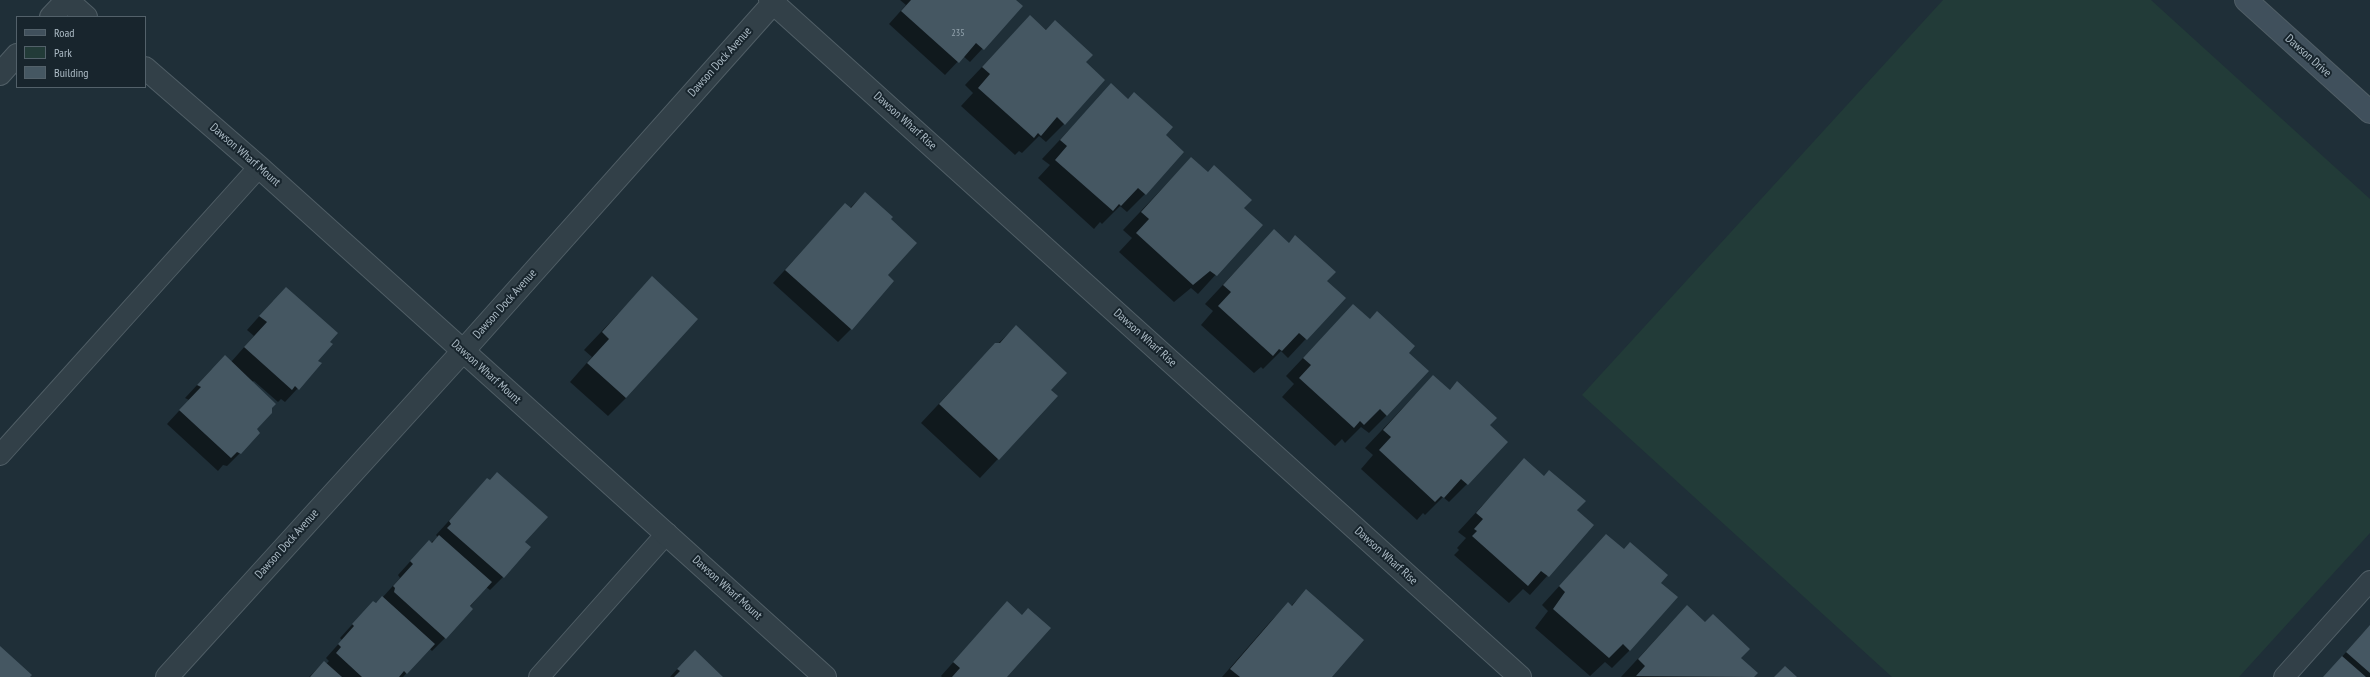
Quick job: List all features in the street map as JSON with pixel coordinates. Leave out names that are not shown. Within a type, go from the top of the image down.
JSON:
[{"type":"street","points":[[52,16],[67,0],[85,16]]},
{"type":"street","name":"Dawson Drive","points":[[2246,0],[2370,112]]},
{"type":"street","name":"Dawson Dock Avenue","points":[[167,677],[463,351],[773,1]]},
{"type":"street","name":"Dawson Wharf Rise","points":[[773,1],[1520,677]]},
{"type":"street","points":[[0,74],[16,56]]},
{"type":"street","name":"Dawson Wharf Mount","points":[[146,69],[259,167],[667,533],[825,677]]},
{"type":"lane","points":[[0,455],[259,167]]},
{"type":"lane","points":[[539,677],[667,533]]},
{"type":"lane","points":[[2284,677],[2370,581]]},
{"type":"green space","points":[[1943,0],[2151,0],[2370,199],[2370,533],[2239,677],[1892,677],[1582,395]]},
{"type":"building","points":[[911,0],[1016,0],[1023,6],[984,50],[976,43],[959,63],[901,11]]},
{"type":"building","points":[[1030,15],[1046,30],[1055,20],[1093,55],[1086,62],[1105,80],[1065,125],[1057,117],[1041,136],[1038,133],[1034,138],[978,88],[990,74],[982,67]]},
{"type":"building","points":[[1111,83],[1128,99],[1134,92],[1173,127],[1166,135],[1184,152],[1146,195],[1138,188],[1121,206],[1119,204],[1113,211],[1055,160],[1067,146],[1060,140]]},
{"type":"building","points":[[1191,157],[1208,172],[1214,165],[1252,200],[1244,208],[1263,225],[1217,276],[1210,271],[1193,285],[1136,233],[1149,219],[1141,212]]},
{"type":"building","points":[[865,192],[893,217],[891,219],[917,243],[888,275],[894,281],[852,330],[785,270],[845,203],[851,208]]},
{"type":"building","points":[[1274,229],[1289,243],[1295,235],[1336,272],[1327,281],[1346,298],[1307,340],[1299,333],[1282,351],[1279,349],[1273,356],[1218,306],[1231,292],[1223,285]]},
{"type":"building","points":[[652,276],[698,319],[626,398],[587,363],[609,339],[602,332]]},
{"type":"building","points":[[286,287],[338,333],[330,342],[333,344],[318,361],[322,363],[299,390],[295,386],[292,390],[244,347],[267,322],[259,316]]},
{"type":"building","points":[[1353,304],[1370,319],[1377,311],[1415,346],[1409,353],[1429,371],[1387,416],[1380,409],[1364,425],[1360,421],[1354,428],[1299,378],[1311,365],[1303,358]]},
{"type":"building","points":[[1016,325],[1067,373],[1051,390],[1058,396],[999,460],[939,404],[995,343],[1000,343]]},
{"type":"building","points":[[225,355],[276,404],[272,408],[272,413],[257,429],[260,433],[241,454],[237,452],[231,458],[179,410],[201,387],[197,385]]},
{"type":"building","points":[[1433,375],[1450,390],[1457,381],[1497,418],[1490,425],[1508,442],[1468,485],[1461,479],[1444,498],[1441,496],[1435,502],[1379,450],[1391,437],[1383,430]]},
{"type":"building","points":[[1524,458],[1544,476],[1549,470],[1586,501],[1577,510],[1594,525],[1549,577],[1541,571],[1528,586],[1472,536],[1477,531],[1474,529],[1483,519],[1476,513]]},
{"type":"building","points":[[497,472],[548,517],[525,542],[531,547],[504,578],[447,528],[451,524],[449,521],[487,478],[490,480]]},
{"type":"building","points":[[1606,534],[1624,549],[1630,542],[1668,575],[1661,583],[1678,597],[1630,651],[1623,644],[1609,658],[1553,609],[1565,592],[1559,586]]},
{"type":"building","points":[[439,535],[492,582],[470,606],[473,609],[446,639],[394,592],[395,588],[393,586],[413,564],[410,561],[429,540],[432,543]]},
{"type":"building","points":[[1306,589],[1364,640],[1332,677],[1240,677],[1230,669],[1288,602],[1292,606]]},
{"type":"building","points":[[382,596],[435,644],[407,674],[404,671],[399,677],[362,677],[336,653],[341,647],[338,644],[354,626],[352,624],[373,601],[376,603]]},
{"type":"building","points":[[1007,601],[1022,615],[1028,608],[1051,628],[1007,677],[952,677],[960,668],[953,662]]},
{"type":"building","points":[[1687,605],[1705,622],[1713,614],[1750,649],[1741,658],[1758,673],[1754,677],[1636,676],[1645,666],[1638,659]]},
{"type":"building","points":[[2370,625],[2370,673],[2346,652]]},
{"type":"building","points":[[0,646],[32,675],[30,677],[0,677]]},
{"type":"building","points":[[695,650],[723,677],[674,677],[680,671],[677,669]]},
{"type":"building","points":[[2342,656],[2366,677],[2323,677]]},
{"type":"building","points":[[324,661],[342,677],[310,677]]},
{"type":"building","points":[[1785,666],[1797,677],[1774,677]]}]
